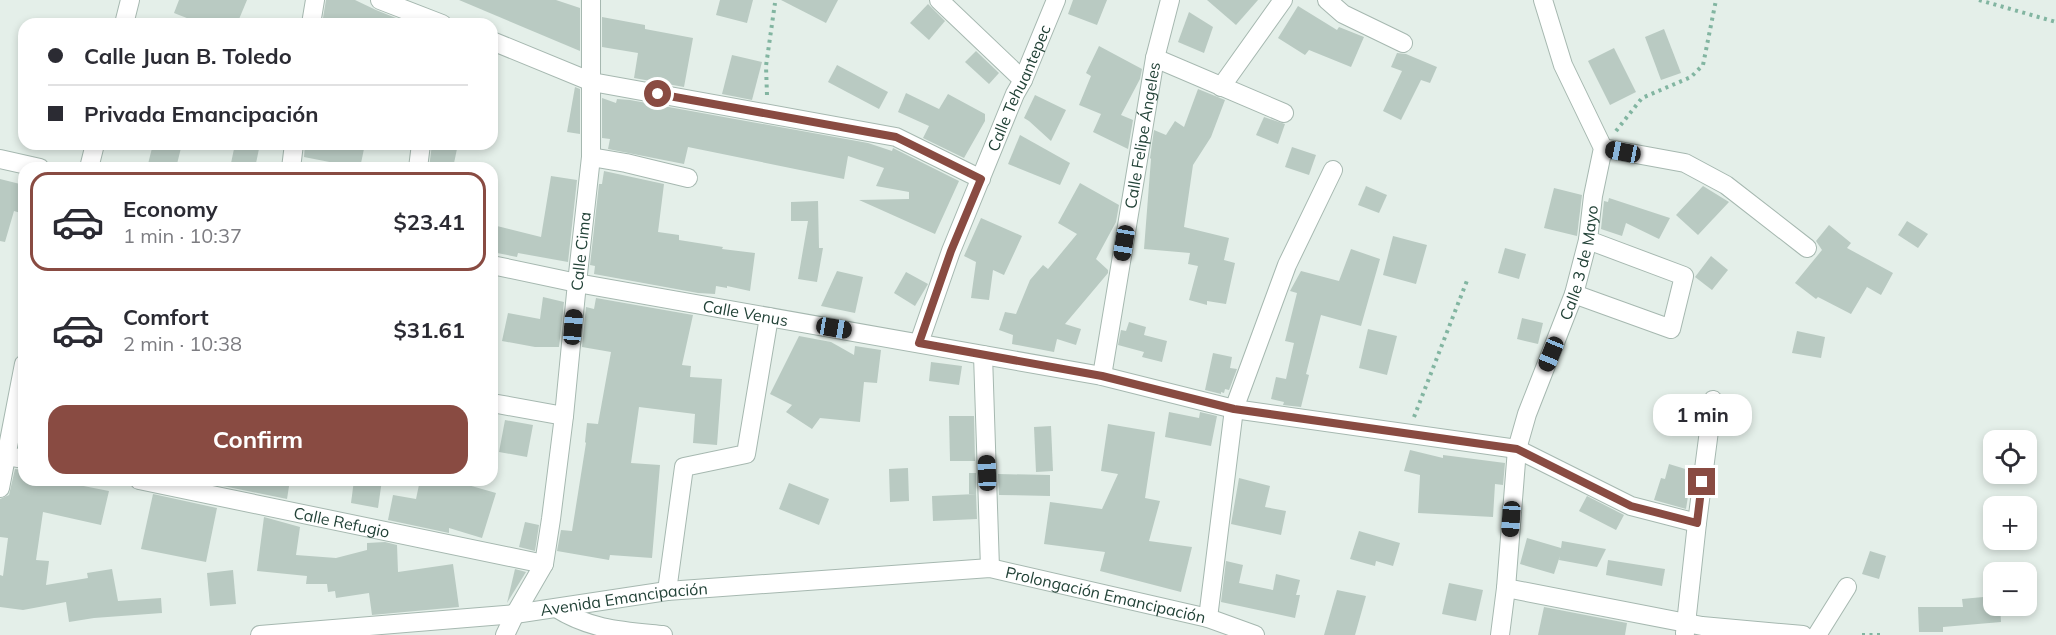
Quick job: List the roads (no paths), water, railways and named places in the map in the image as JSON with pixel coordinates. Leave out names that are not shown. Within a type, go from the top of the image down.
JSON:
[{"type":"street","points":[[126,18],[130,0]]},
{"type":"street","points":[[312,18],[315,0]]},
{"type":"street","points":[[380,0],[425,18]]},
{"type":"street","name":"Calle Cima","points":[[505,635],[514,614],[544,564],[564,416],[591,157],[591,0]]},
{"type":"street","points":[[939,0],[1023,80]]},
{"type":"street","name":"Calle Tehuantepec","points":[[919,343],[951,251],[1056,0]]},
{"type":"street","name":"Calle Felipe Ángeles","points":[[1102,376],[1155,58],[1170,0]]},
{"type":"street","points":[[1221,87],[1283,0]]},
{"type":"street","points":[[1327,0],[1343,14],[1403,42]]},
{"type":"street","points":[[1543,0],[1563,66],[1603,148],[1685,163],[1726,185],[1807,248]]},
{"type":"street","points":[[498,43],[592,82],[896,137],[981,179]]},
{"type":"street","points":[[1155,58],[1284,113]]},
{"type":"street","name":"Calle 3 de Mayo","points":[[1500,635],[1517,449],[1527,414],[1574,294],[1588,240],[1593,196],[1603,148]]},
{"type":"street","points":[[591,157],[688,178]]},
{"type":"street","points":[[0,159],[18,163]]},
{"type":"street","points":[[1208,618],[1234,409],[1287,265],[1333,170]]},
{"type":"street","points":[[1574,294],[1671,329],[1684,276],[1588,240]]},
{"type":"street","name":"Calle Venus","points":[[498,266],[577,283],[1102,376],[1234,409],[1517,449],[1631,506],[1697,523]]},
{"type":"street","points":[[667,591],[684,467],[746,454],[769,317]]},
{"type":"street","points":[[983,355],[990,568]]},
{"type":"street","points":[[0,488],[3,455],[18,390]]},
{"type":"street","points":[[1686,629],[1713,400]]},
{"type":"street","points":[[498,404],[564,416]]},
{"type":"street","points":[[3,455],[18,458]]},
{"type":"street","name":"Calle Refugio","points":[[170,486],[544,564]]},
{"type":"street","name":"Avenida Emancipación","points":[[260,635],[514,614],[667,591],[990,568]]},
{"type":"street","name":"Prolongación Emancipación","points":[[990,568],[1208,618],[1255,635]]},
{"type":"street","points":[[1817,635],[1847,587]]},
{"type":"street","points":[[1506,588],[1686,629],[1803,635]]},
{"type":"street","points":[[556,608],[572,627],[663,635]]}]
